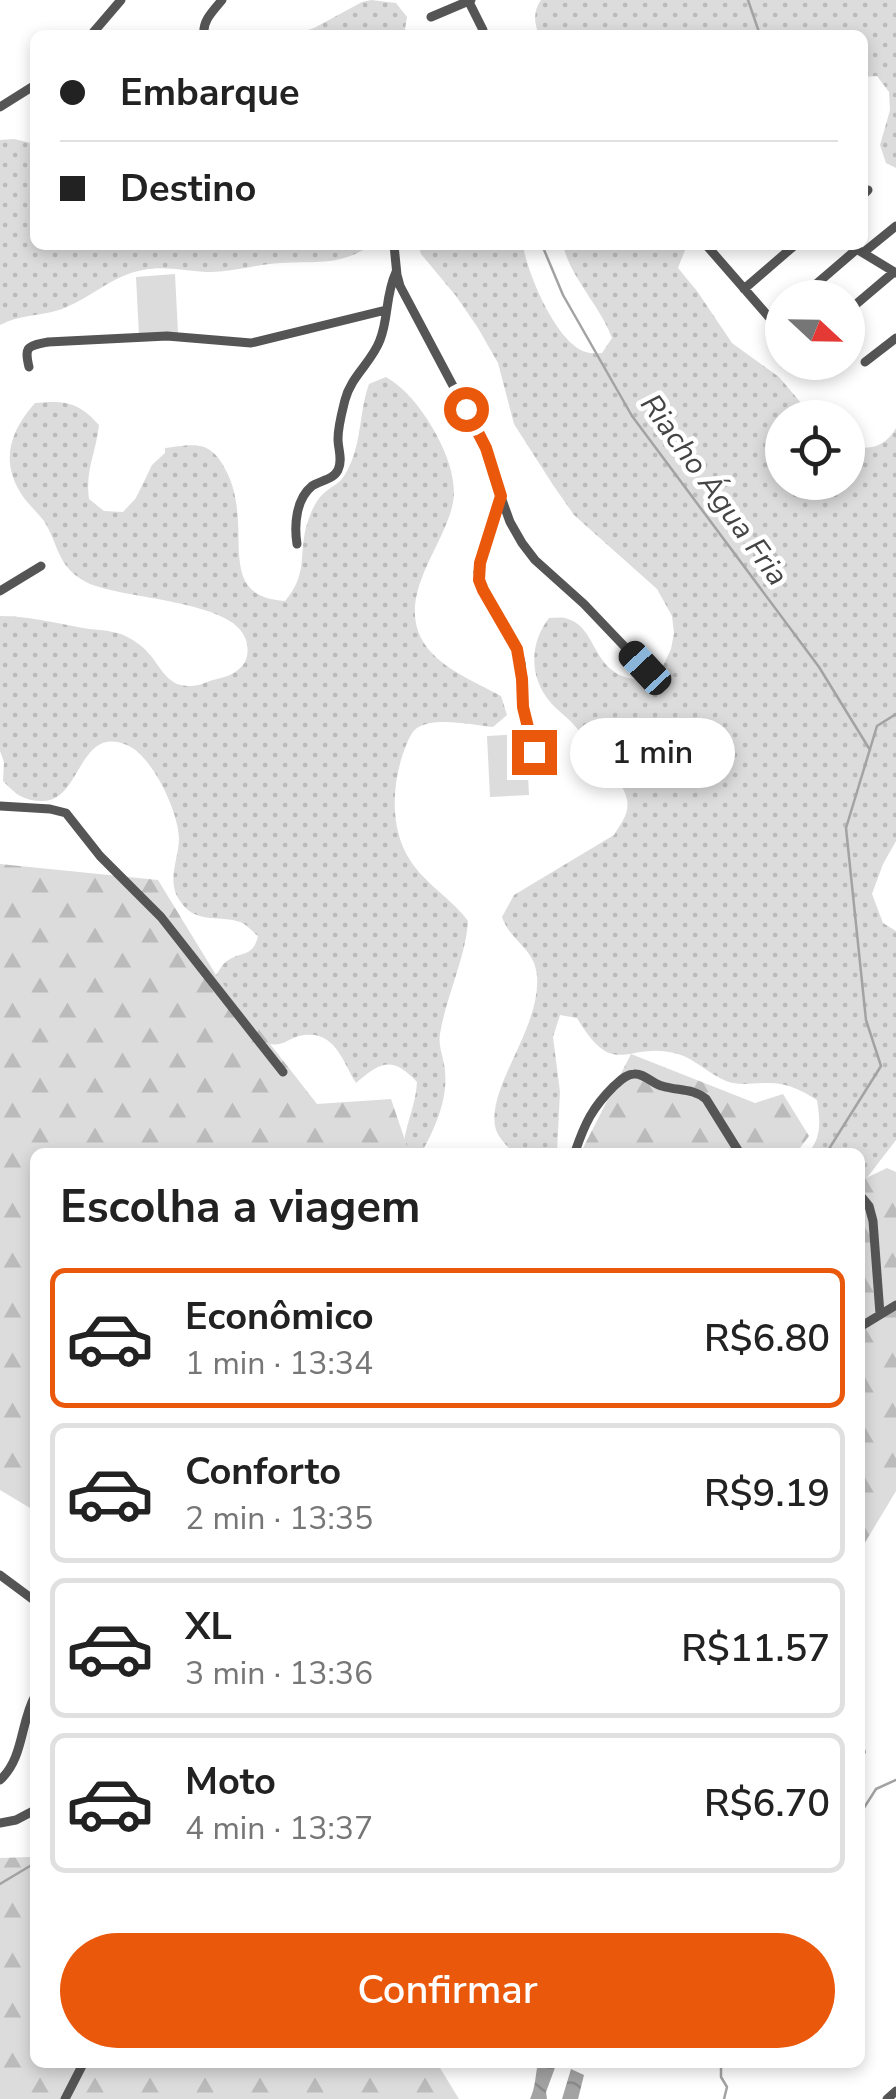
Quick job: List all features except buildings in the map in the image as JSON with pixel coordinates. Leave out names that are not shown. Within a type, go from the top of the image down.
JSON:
[{"type":"street","points":[[95,30],[121,0]]},
{"type":"street","points":[[204,30],[207,18],[222,0]]},
{"type":"street","points":[[432,17],[469,0],[483,30]]},
{"type":"street","points":[[0,107],[30,88]]},
{"type":"street","points":[[868,243],[896,226]]},
{"type":"street","points":[[394,250],[396,272],[406,299],[486,448],[510,522],[535,560],[645,668]]},
{"type":"street","points":[[710,250],[765,313]]},
{"type":"street","points":[[744,289],[789,250]]},
{"type":"street","points":[[821,280],[856,250]]},
{"type":"street","points":[[859,250],[895,273],[865,297]]},
{"type":"street","points":[[297,544],[295,522],[305,495],[340,467],[338,438],[346,396],[380,342],[396,272]]},
{"type":"street","points":[[29,368],[28,348],[48,342],[167,336],[250,343],[386,310]]},
{"type":"street","points":[[865,362],[896,338]]},
{"type":"street","points":[[501,496],[478,572],[483,590],[517,649],[523,707],[534,752]]},
{"type":"street","points":[[0,591],[41,566]]},
{"type":"street","points":[[0,806],[50,809],[66,814],[100,856],[161,917],[283,1072]]},
{"type":"street","points":[[577,1148],[594,1107],[631,1074],[664,1087],[700,1093],[737,1148]]},
{"type":"street","points":[[865,1200],[873,1221],[880,1314]]},
{"type":"street","points":[[865,1324],[896,1305]]},
{"type":"street","points":[[0,1574],[30,1597]]},
{"type":"street","points":[[0,1780],[19,1750],[30,1705]]},
{"type":"street","points":[[0,1822],[30,1813]]},
{"type":"street","points":[[65,2099],[81,2068]]},
{"type":"street","points":[[887,2099],[896,2091]]},
{"type":"green space","points":[[541,0],[896,0],[896,168],[886,163],[880,145],[890,110],[889,92],[877,76],[868,77],[868,30],[537,30]]},
{"type":"green space","points":[[362,2],[396,3],[407,17],[405,30],[308,30],[314,28]]},
{"type":"green space","points":[[0,140],[30,143],[30,250],[363,250],[327,261],[212,272],[143,270],[121,277],[59,310],[0,325]]},
{"type":"green space","points":[[420,250],[524,250],[537,289],[564,336],[586,352],[602,353],[612,338],[565,250],[685,250],[678,268],[732,343],[765,367],[765,380],[782,380],[799,400],[765,400],[765,500],[865,500],[865,448],[887,440],[896,428],[896,841],[872,894],[883,923],[896,931],[896,1140],[866,1179],[865,1148],[812,1148],[818,1134],[819,1114],[817,1100],[805,1093],[779,1084],[731,1083],[678,1054],[612,1054],[590,1038],[577,1018],[560,1015],[553,1037],[560,1092],[557,1148],[509,1148],[498,1134],[495,1110],[499,1093],[531,1016],[537,976],[532,958],[502,917],[514,895],[614,835],[628,805],[614,774],[544,693],[535,672],[538,639],[549,618],[565,618],[577,623],[615,672],[649,680],[662,668],[674,633],[672,616],[657,589],[574,515],[553,485],[514,424],[498,363],[456,296]]},
{"type":"green space","points":[[175,274],[178,333],[139,335],[136,277]]},
{"type":"green space","points":[[386,377],[412,399],[432,427],[452,476],[452,507],[424,571],[415,605],[421,638],[446,665],[501,696],[507,715],[493,727],[424,724],[411,734],[397,775],[396,819],[403,847],[423,877],[468,921],[440,1034],[445,1082],[442,1103],[424,1148],[403,1148],[417,1082],[409,1074],[387,1064],[356,1083],[336,1048],[321,1037],[299,1036],[268,1044],[216,975],[227,961],[250,951],[258,936],[240,922],[199,916],[178,898],[174,868],[178,827],[163,786],[138,752],[112,742],[100,745],[65,789],[55,798],[42,801],[20,796],[3,781],[0,751],[0,616],[121,634],[145,649],[172,681],[183,686],[231,675],[243,665],[248,651],[237,626],[221,616],[175,602],[102,588],[69,570],[44,521],[16,486],[12,473],[13,438],[35,403],[70,404],[85,411],[99,425],[88,489],[89,499],[104,511],[123,512],[136,498],[165,448],[195,445],[211,450],[233,487],[243,575],[256,593],[285,601],[298,581],[312,510],[320,497],[343,478],[353,457],[369,384]]},
{"type":"green space","points":[[526,734],[529,795],[490,797],[487,736]]},
{"type":"green space","points":[[0,864],[158,880],[216,975],[317,1104],[391,1099],[408,1148],[30,1148],[30,1508],[0,1490]]},
{"type":"green space","points":[[631,1054],[755,1103],[783,1094],[809,1136],[800,1148],[583,1148]]},
{"type":"green space","points":[[887,1168],[896,1172],[896,1491],[865,1543],[865,1179]]},
{"type":"green space","points":[[30,1857],[30,2068],[440,2068],[459,2099],[0,2099],[0,1858]]},
{"type":"water","points":[[537,2068],[555,2068],[547,2099],[530,2099]]},
{"type":"water","points":[[571,2069],[584,2075],[578,2099],[562,2099]]},
{"type":"waterway","name":"Riacho Água Fria","points":[[748,0],[758,30]]},
{"type":"waterway","name":"Riacho Água Fria","points":[[544,250],[563,295],[632,416],[819,667],[870,750]]},
{"type":"waterway","name":"Riacho Água Fria","points":[[830,1148],[881,1066],[866,1020],[846,828],[877,726],[896,714]]},
{"type":"waterway","points":[[865,1806],[876,1789],[896,1780]]},
{"type":"waterway","name":"Riacho Água Fria","points":[[0,1884],[30,1866]]},
{"type":"waterway","points":[[721,2068],[727,2087],[724,2099]]},
{"type":"route","points":[[466,409],[486,448],[501,496],[480,563],[479,580],[517,649],[523,707],[534,752]]}]
